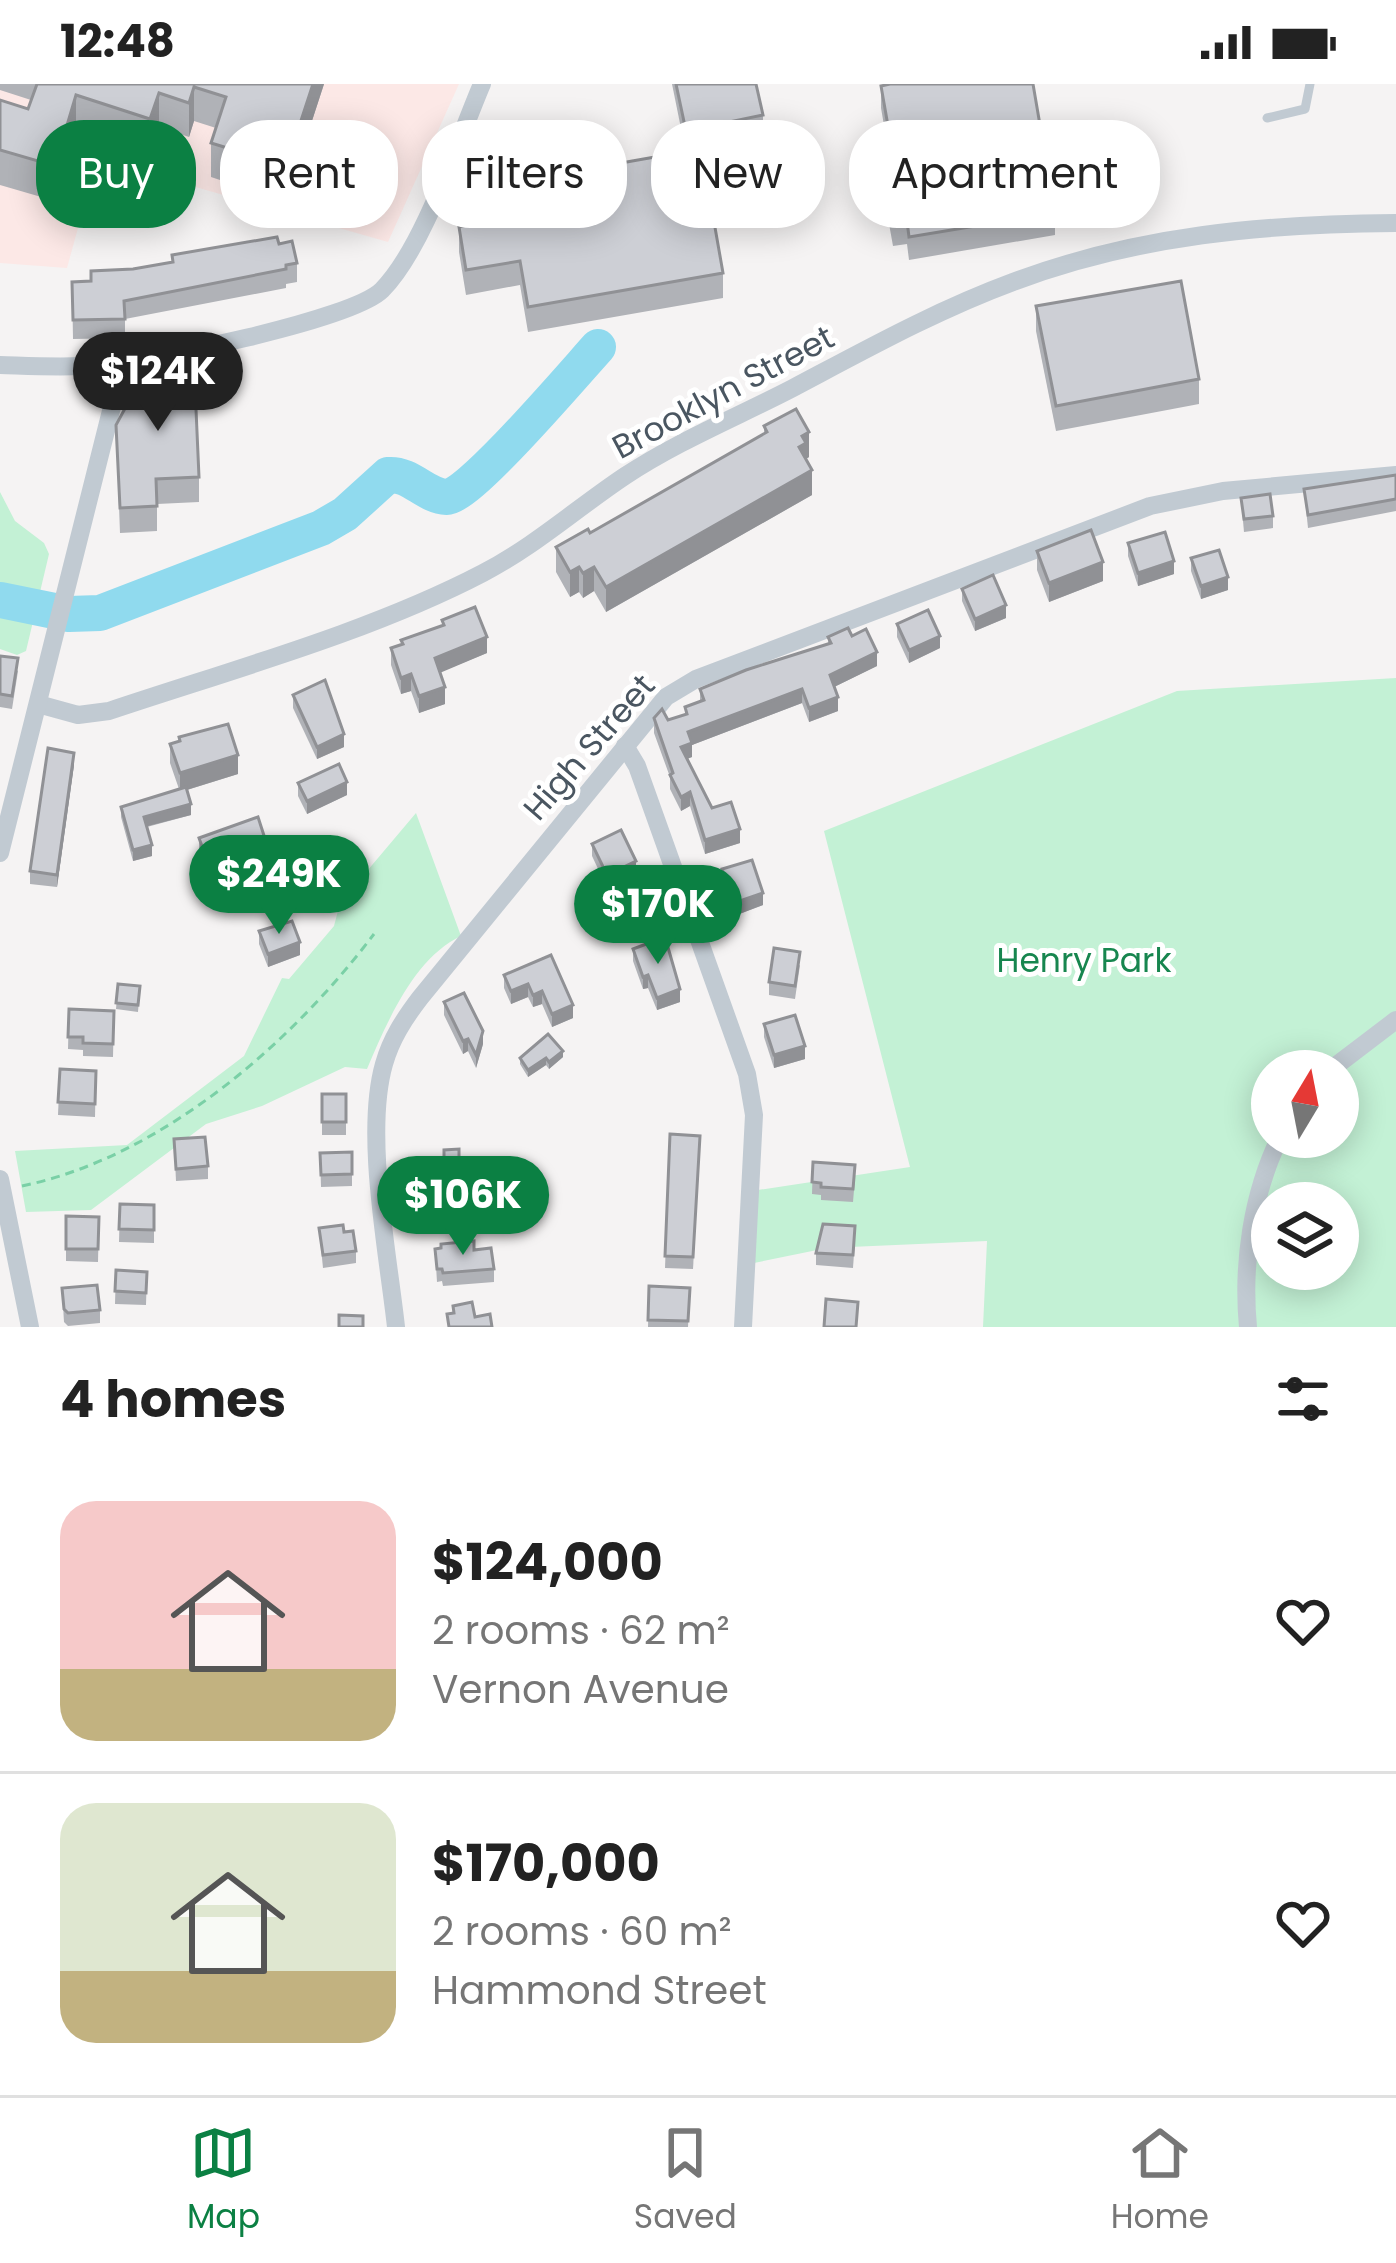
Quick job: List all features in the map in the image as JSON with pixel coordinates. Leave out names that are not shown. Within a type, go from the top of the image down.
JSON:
[{"type":"street","points":[[0,365],[123,363],[356,307],[379,293],[411,248],[482,84]]},
{"type":"street","name":"Brooklyn Street","points":[[38,704],[71,714],[98,714],[284,652],[451,589],[545,536],[624,476],[676,446],[921,322],[1036,274],[1132,247],[1219,231],[1396,223]]},
{"type":"street","points":[[0,853],[4,818],[38,704],[123,363]]},
{"type":"street","name":"High Street","points":[[396,1327],[378,1114],[389,1047],[419,998],[666,697],[695,680],[1133,511],[1223,490],[1396,475]]},
{"type":"street","points":[[625,746],[637,766],[747,1074],[754,1115],[743,1327]]},
{"type":"street","points":[[1357,1050],[1396,1020]]},
{"type":"street","points":[[1248,1327],[1254,1216],[1270,1158]]},
{"type":"street","points":[[9,1183],[30,1327]]},
{"type":"lane","points":[[1268,118],[1305,109],[1310,84]]},
{"type":"path","points":[[9,1183],[71,1176],[170,1124],[285,1036],[334,987],[374,934]]},
{"type":"shaded area","points":[[0,84],[459,84],[443,120],[422,120],[422,166],[398,220],[398,120],[220,120],[220,194],[196,187],[196,120],[36,120],[36,228],[78,228],[67,268],[0,263]]},
{"type":"shaded area","points":[[339,228],[394,228],[388,242]]},
{"type":"green space","points":[[0,492],[15,521],[44,543],[49,554],[26,651],[17,655],[0,649]]},
{"type":"green space","name":"Henry Park","points":[[1396,678],[1396,1327],[983,1327],[987,1241],[827,1248],[739,1266],[745,1192],[910,1167],[824,831],[1177,691]]},
{"type":"green space","points":[[416,813],[461,936],[416,975],[367,1069],[345,1067],[262,1106],[206,1124],[91,1210],[26,1212],[15,1151],[127,1145],[244,1056],[282,978],[289,979],[334,926],[340,903]]},
{"type":"building","points":[[37,84],[313,84],[301,120],[220,120],[220,146],[211,143],[226,97],[194,87],[189,103],[159,93],[150,119],[76,95],[69,120],[36,120],[36,160],[0,150],[0,100],[28,109]]},
{"type":"building","points":[[676,84],[756,84],[763,115],[684,120]]},
{"type":"building","points":[[1033,84],[1039,120],[887,120],[881,86]]},
{"type":"building","points":[[651,158],[651,228],[715,228],[723,273],[528,307],[520,261],[466,270],[459,228],[627,228],[627,162]]},
{"type":"building","points":[[908,228],[964,228],[909,237]]},
{"type":"building","points":[[277,237],[279,244],[292,241],[297,263],[286,269],[124,301],[125,319],[73,320],[72,282],[91,281],[91,271],[173,262],[172,255]]},
{"type":"building","points":[[1181,281],[1199,379],[1056,406],[1036,306]]},
{"type":"building","points":[[194,364],[199,477],[156,479],[157,506],[120,508],[116,425],[148,366]]},
{"type":"building","points":[[796,409],[809,432],[802,436],[806,443],[799,447],[812,470],[606,587],[594,567],[583,573],[579,567],[570,572],[556,547],[588,529],[590,533],[767,432],[764,426]]},
{"type":"building","points":[[1396,475],[1396,499],[1308,515],[1304,489]]},
{"type":"building","points":[[1270,494],[1273,516],[1244,519],[1241,498]]},
{"type":"building","points":[[1091,530],[1103,562],[1049,583],[1037,551]]},
{"type":"building","points":[[1165,532],[1174,561],[1138,573],[1128,543]]},
{"type":"building","points":[[1219,550],[1228,577],[1201,586],[1191,558]]},
{"type":"building","points":[[993,575],[1006,605],[975,619],[962,589]]},
{"type":"building","points":[[475,607],[487,637],[435,658],[445,687],[419,696],[411,674],[401,678],[391,648]]},
{"type":"building","points":[[928,610],[940,636],[909,650],[897,624]]},
{"type":"building","points":[[848,628],[852,636],[866,629],[877,652],[830,675],[838,697],[809,708],[802,689],[688,732],[692,743],[681,747],[712,808],[731,802],[740,829],[705,840],[690,792],[681,797],[670,775],[654,718],[662,709],[668,720],[687,714],[685,707],[704,700],[700,689],[831,643],[828,637]]},
{"type":"building","points":[[0,656],[18,658],[12,696],[0,694]]},
{"type":"building","points":[[325,680],[344,734],[317,747],[293,695]]},
{"type":"building","points":[[228,724],[238,755],[180,773],[170,744],[180,741],[179,737]]},
{"type":"building","points":[[48,748],[74,753],[57,875],[30,871]]},
{"type":"building","points":[[339,764],[347,782],[307,801],[298,783]]},
{"type":"building","points":[[186,787],[191,804],[144,817],[152,845],[133,850],[121,807]]},
{"type":"building","points":[[258,817],[268,848],[210,868],[199,838]]},
{"type":"building","points":[[621,830],[636,861],[607,875],[592,844]]},
{"type":"building","points":[[752,860],[763,893],[734,903],[722,869]]},
{"type":"building","points":[[292,921],[300,942],[268,954],[259,931]]},
{"type":"building","points":[[665,937],[680,989],[657,998],[633,949]]},
{"type":"building","points":[[774,948],[800,952],[795,986],[769,982]]},
{"type":"building","points":[[551,955],[573,1005],[552,1014],[542,991],[533,995],[528,984],[511,991],[504,975]]},
{"type":"building","points":[[118,984],[140,986],[138,1005],[116,1003]]},
{"type":"building","points":[[464,993],[483,1031],[476,1055],[468,1039],[463,1041],[444,1002]]},
{"type":"building","points":[[69,1009],[114,1011],[113,1044],[83,1043],[83,1037],[68,1037]]},
{"type":"building","points":[[795,1015],[805,1046],[774,1055],[764,1024]]},
{"type":"building","points":[[548,1034],[563,1051],[528,1070],[520,1058]]},
{"type":"building","points":[[60,1069],[96,1071],[95,1104],[58,1102]]},
{"type":"building","points":[[322,1094],[346,1094],[346,1122],[322,1122]]},
{"type":"building","points":[[670,1134],[700,1136],[693,1257],[665,1256]]},
{"type":"building","points":[[205,1137],[208,1166],[176,1169],[174,1139]]},
{"type":"building","points":[[459,1149],[459,1182],[481,1182],[481,1204],[499,1203],[500,1218],[478,1220],[477,1207],[429,1200],[430,1181],[444,1182],[444,1150]]},
{"type":"building","points":[[352,1152],[352,1174],[321,1175],[320,1153]]},
{"type":"building","points":[[813,1162],[855,1165],[853,1189],[812,1182]]},
{"type":"building","points":[[120,1204],[154,1205],[154,1230],[119,1229]]},
{"type":"building","points":[[66,1216],[99,1217],[98,1249],[66,1249]]},
{"type":"building","points":[[823,1224],[855,1226],[853,1255],[816,1253]]},
{"type":"building","points":[[343,1225],[344,1232],[353,1231],[356,1251],[323,1255],[319,1228]]},
{"type":"building","points":[[474,1241],[474,1250],[491,1248],[494,1269],[443,1273],[437,1269],[435,1249],[441,1244]]},
{"type":"building","points":[[116,1270],[147,1272],[146,1293],[115,1291]]},
{"type":"building","points":[[97,1285],[100,1310],[68,1313],[64,1309],[62,1288]]},
{"type":"building","points":[[649,1286],[690,1288],[688,1321],[648,1320]]},
{"type":"building","points":[[826,1299],[858,1302],[856,1327],[824,1327]]},
{"type":"building","points":[[472,1302],[475,1317],[490,1314],[492,1327],[449,1327],[447,1314],[454,1313],[453,1306]]},
{"type":"building","points":[[339,1315],[363,1316],[363,1327],[339,1327]]},
{"type":"waterway","points":[[0,600],[69,614],[100,613],[321,528],[345,514],[388,475],[404,477],[447,497],[499,456],[598,347]]}]
